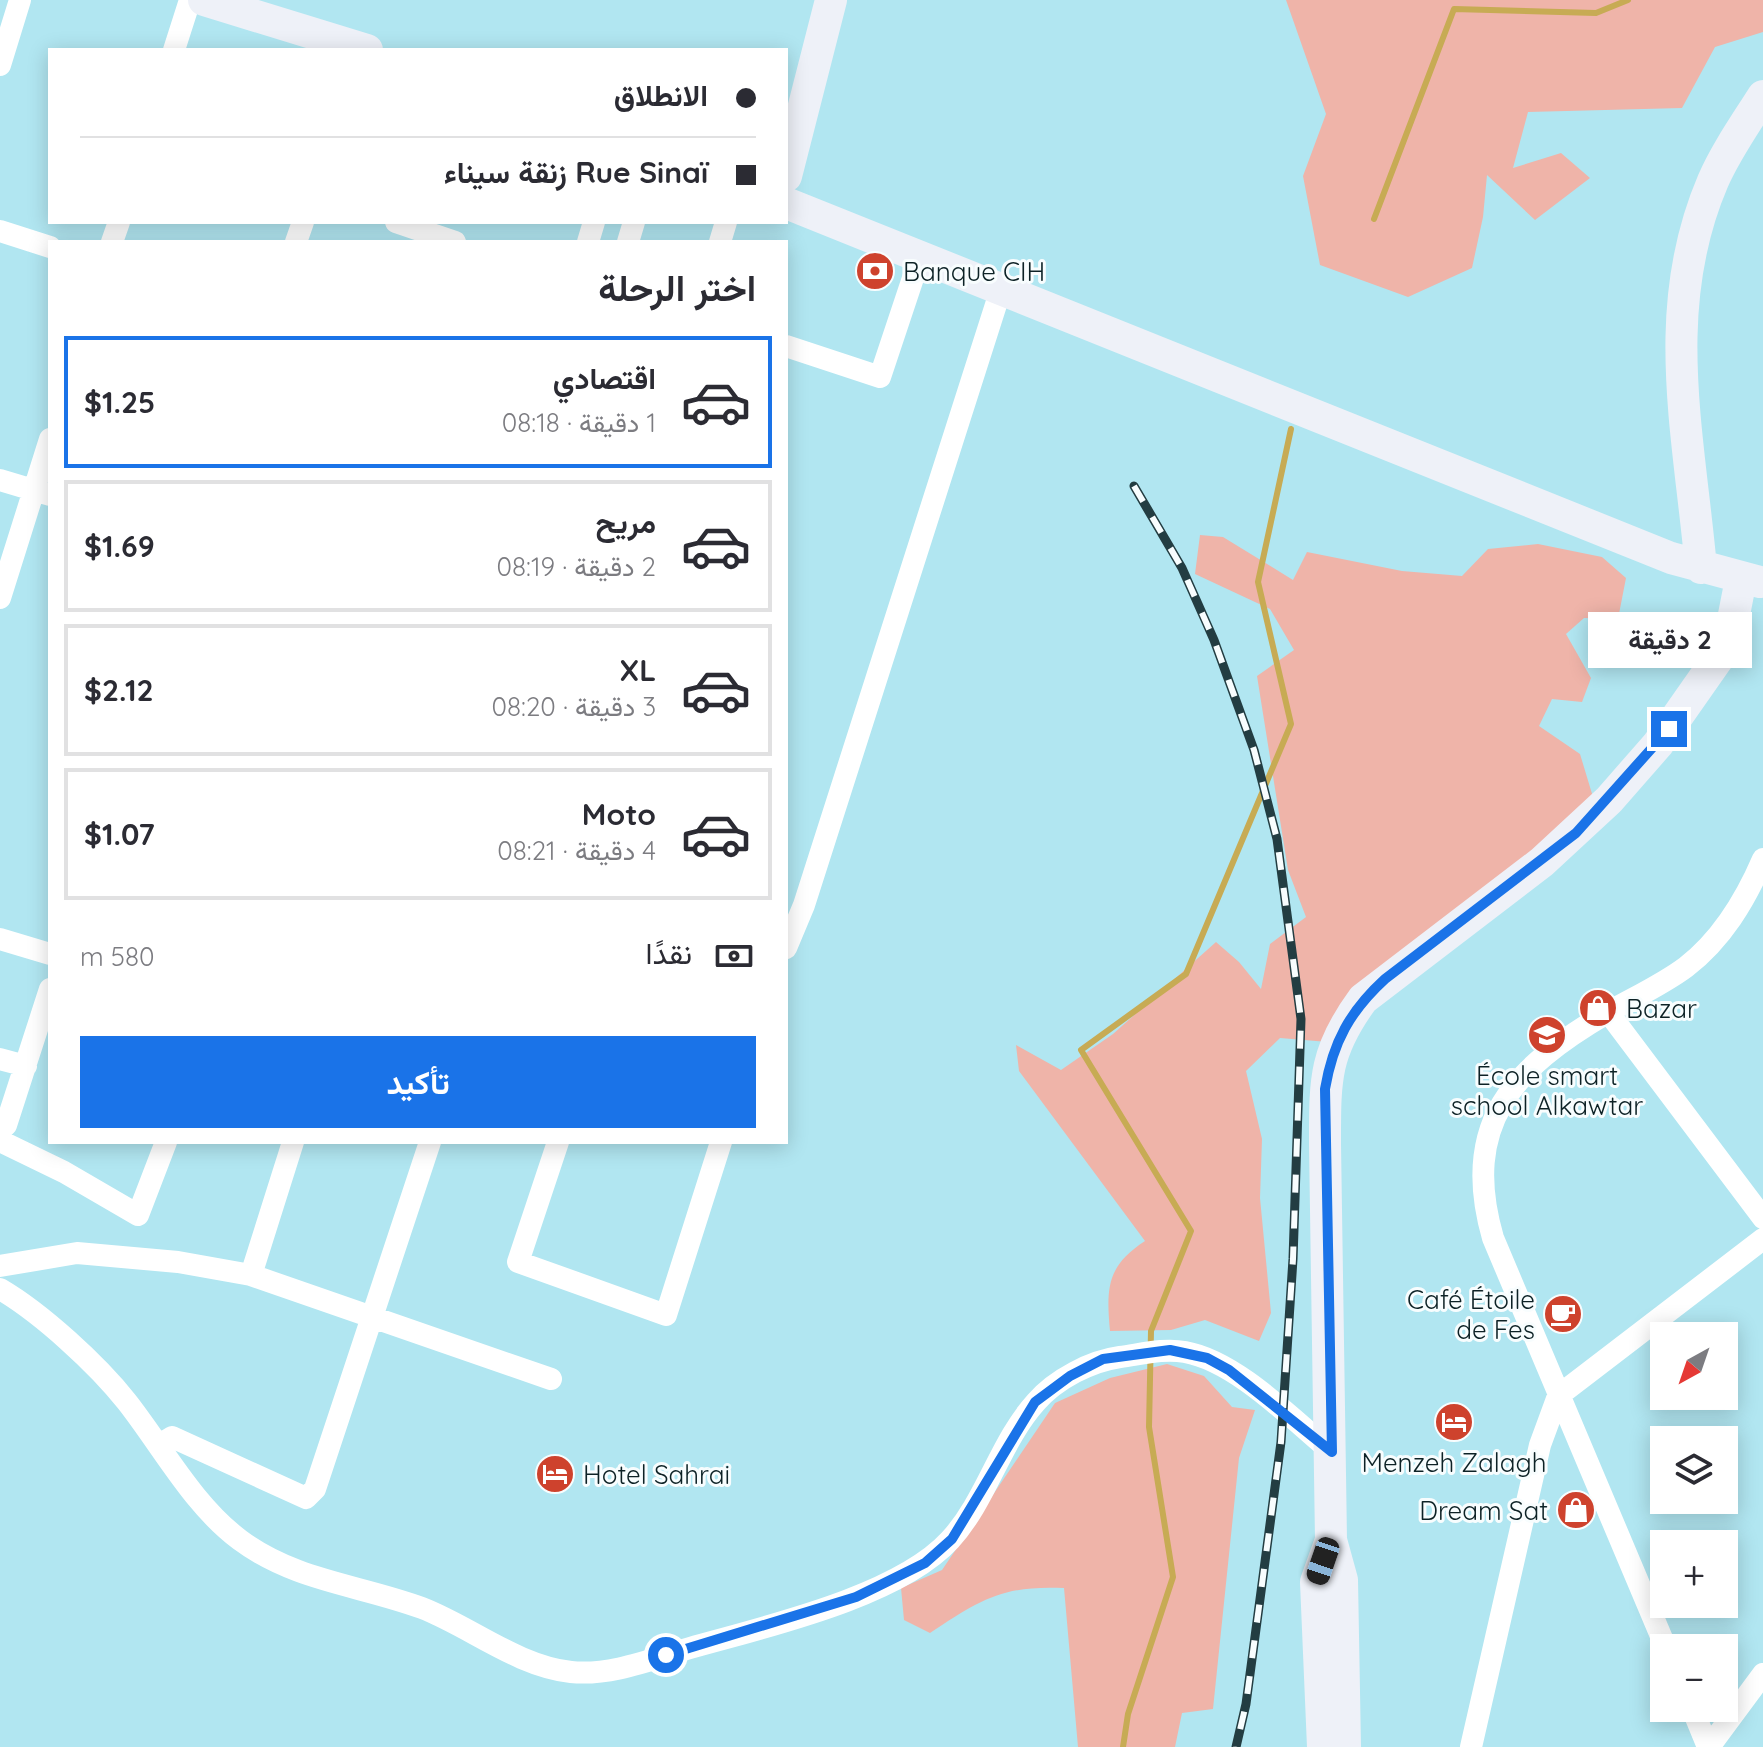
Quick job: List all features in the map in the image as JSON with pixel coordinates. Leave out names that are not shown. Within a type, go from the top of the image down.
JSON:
[{"type":"street","points":[[0,65],[20,0]]},
{"type":"street","points":[[175,48],[190,0]]},
{"type":"street","points":[[204,0],[355,48]]},
{"type":"street","points":[[788,168],[831,0]]},
{"type":"street","points":[[1701,568],[1680,355],[1683,283],[1692,241],[1714,179],[1763,96]]},
{"type":"street","points":[[788,204],[1215,377],[1701,568],[1752,581],[1738,605],[1721,654],[1680,715],[1633,773],[1576,833],[1542,862],[1385,979],[1363,999],[1338,1035],[1325,1089],[1331,1540],[1342,1580],[1345,1747]]},
{"type":"street","points":[[402,224],[449,240]]},
{"type":"street","points":[[0,231],[48,246]]},
{"type":"street","points":[[788,347],[880,377],[920,257]]},
{"type":"street","points":[[788,943],[804,905],[1001,289]]},
{"type":"street","points":[[0,598],[42,493],[48,452]]},
{"type":"street","points":[[0,480],[42,493]]},
{"type":"street","points":[[1660,1634],[1493,1238],[1484,1209],[1483,1148],[1494,1117],[1510,1090],[1540,1060],[1608,1012],[1685,967],[1710,945],[1733,918],[1763,859]]},
{"type":"street","points":[[0,939],[48,953]]},
{"type":"street","points":[[0,1131],[6,1125],[48,995]]},
{"type":"street","points":[[1608,1012],[1763,1218]]},
{"type":"street","points":[[0,1059],[26,1066]]},
{"type":"street","points":[[0,1141],[64,1172],[138,1215],[165,1144]]},
{"type":"street","points":[[251,1275],[292,1144]]},
{"type":"street","points":[[159,1445],[172,1437],[186,1442],[306,1498],[321,1479],[429,1144]]},
{"type":"street","points":[[557,1144],[518,1262],[666,1315],[720,1144]]},
{"type":"street","points":[[1471,1747],[1540,1445],[1558,1396],[1763,1239]]},
{"type":"street","points":[[0,1266],[77,1253],[178,1262],[251,1275],[551,1379]]},
{"type":"street","points":[[0,1289],[26,1304],[124,1398],[197,1498],[236,1538],[269,1561],[316,1579],[420,1608],[534,1664],[572,1672],[608,1671],[856,1597],[925,1563],[952,1539],[1035,1402],[1070,1376],[1103,1359],[1157,1351],[1188,1352],[1229,1370],[1332,1452]]},
{"type":"street","points":[[1323,1747],[1316,1582],[1331,1540]]},
{"type":"street","points":[[1698,1722],[1709,1747],[1763,1674]]},
{"type":"shaded area","points":[[1286,0],[1763,0],[1763,32],[1715,47],[1682,108],[1528,112],[1513,168],[1561,153],[1590,178],[1535,220],[1487,175],[1483,217],[1472,268],[1408,297],[1320,265],[1303,176],[1326,114]]},
{"type":"shaded area","points":[[1200,535],[1223,537],[1293,580],[1307,552],[1402,571],[1462,576],[1488,549],[1538,544],[1602,557],[1626,578],[1618,619],[1584,618],[1566,634],[1591,678],[1582,702],[1552,699],[1539,726],[1580,754],[1593,797],[1328,1042],[1280,1038],[1246,1071],[1262,1139],[1260,1198],[1271,1313],[1259,1341],[1205,1320],[1171,1330],[1110,1331],[1108,1302],[1112,1279],[1123,1259],[1145,1241],[1019,1071],[1016,1045],[1061,1070],[1113,1034],[1216,942],[1239,962],[1261,989],[1270,944],[1306,917],[1288,870],[1257,676],[1294,650],[1270,609],[1195,574]]},
{"type":"shaded area","points":[[1167,1364],[1204,1376],[1232,1407],[1255,1410],[1239,1458],[1213,1709],[1182,1713],[1175,1747],[1078,1747],[1064,1588],[1024,1589],[993,1597],[930,1633],[904,1620],[901,1588],[942,1570],[1055,1403],[1110,1378]]},
{"type":"waterway","points":[[1374,219],[1454,9],[1596,13],[1628,0]]},
{"type":"waterway","points":[[1123,1747],[1128,1714],[1173,1577],[1149,1427],[1151,1331],[1191,1231],[1081,1050],[1186,974],[1291,724],[1258,582],[1291,429]]},
{"type":"railway","points":[[1134,486],[1182,568],[1214,640],[1254,750],[1277,839],[1301,1019],[1293,1259],[1281,1442],[1246,1704],[1236,1747]]},
{"type":"place","name":"Banque CIH","points":[[875,271]]},
{"type":"place","name":"Bazar","points":[[1598,1008]]},
{"type":"place","name":"École smart school Alkawtar","points":[[1547,1035]]},
{"type":"place","name":"Café Étoile de Fes","points":[[1563,1314]]},
{"type":"place","name":"Menzeh Zalagh","points":[[1454,1422]]},
{"type":"place","name":"Hotel Sahrai","points":[[555,1474]]},
{"type":"place","name":"Dream Sat","points":[[1576,1510]]},
{"type":"route","points":[[666,1655],[856,1597],[925,1563],[952,1539],[1035,1402],[1051,1388],[1103,1359],[1170,1350],[1207,1358],[1229,1370],[1332,1452],[1325,1230],[1325,1089],[1338,1035],[1363,999],[1385,979],[1576,833],[1669,729]]}]
